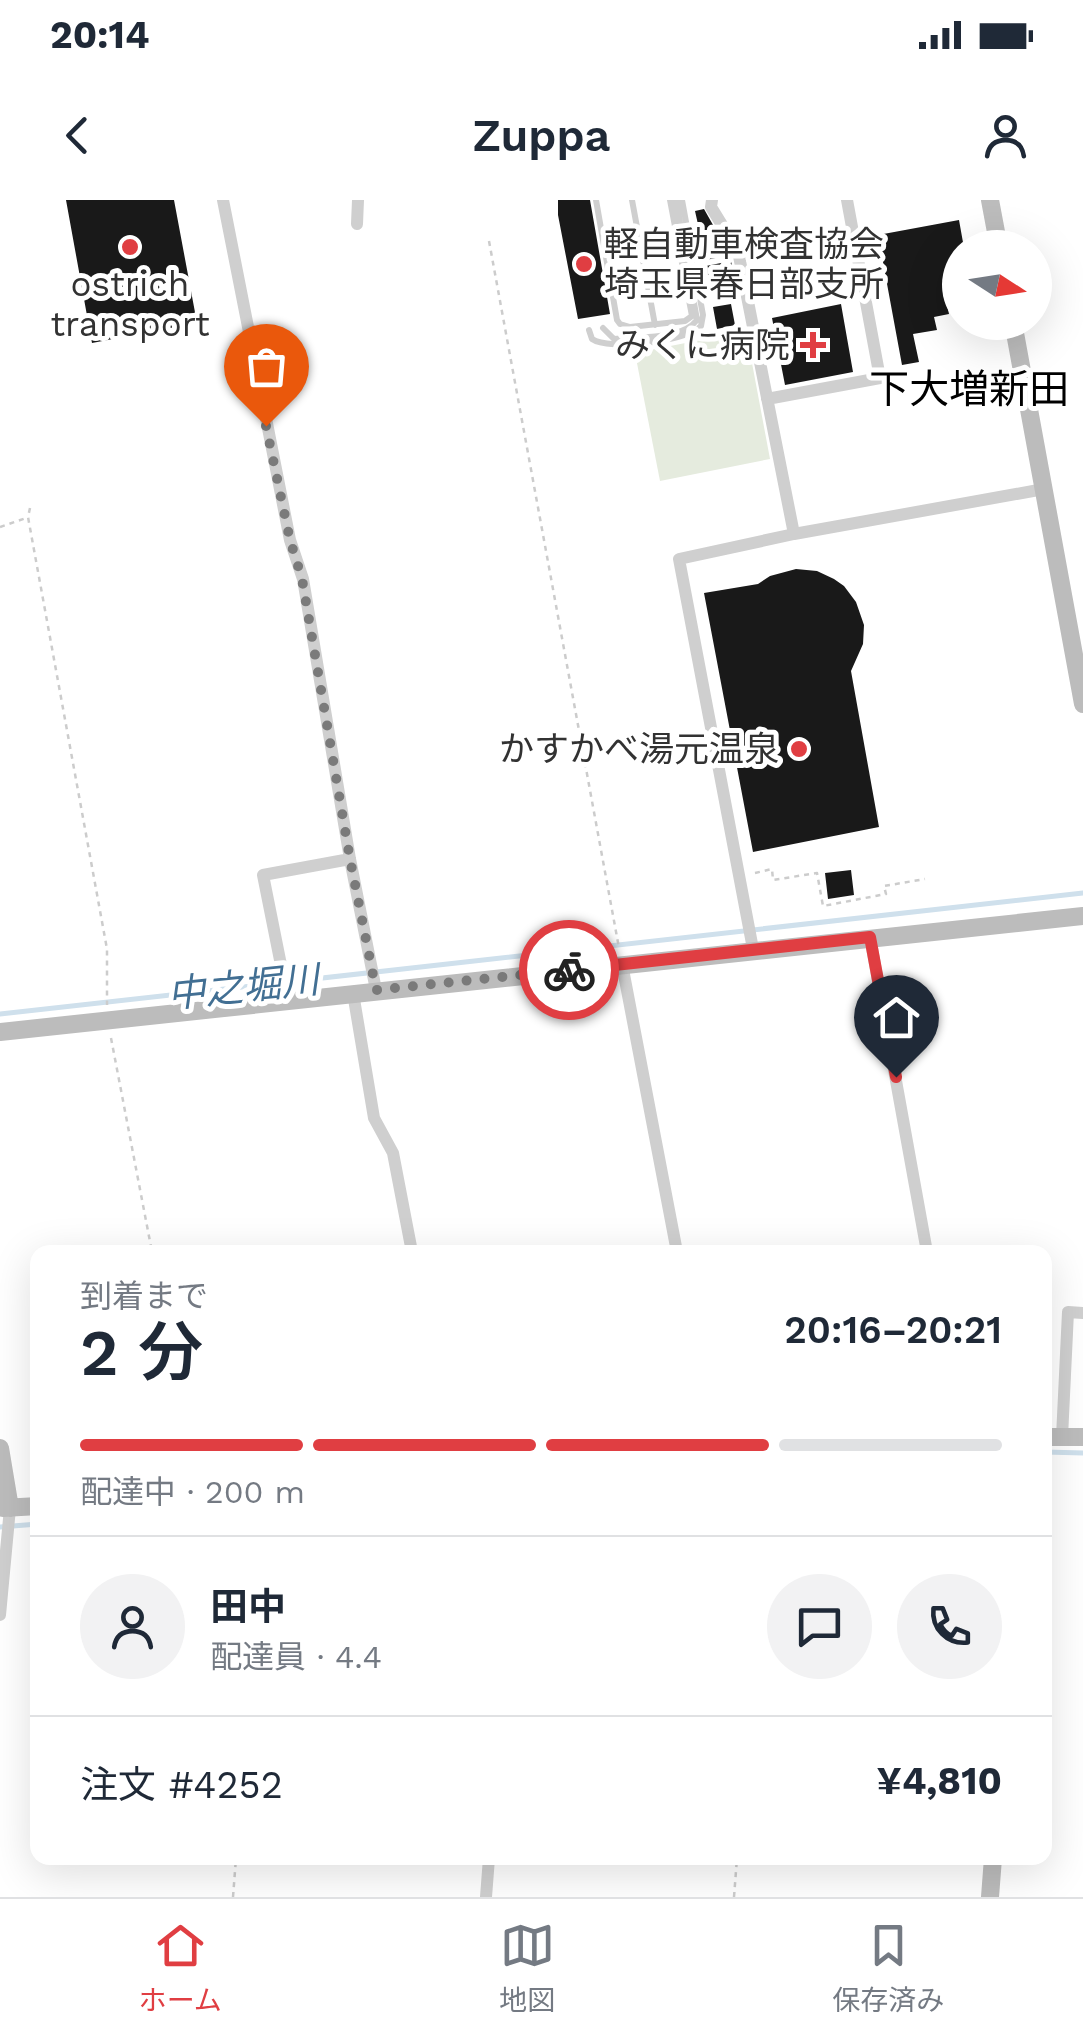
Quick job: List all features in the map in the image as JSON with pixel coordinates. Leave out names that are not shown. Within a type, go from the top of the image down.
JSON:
[{"type":"street","points":[[223,200],[290,540],[302,579],[376,990]]},
{"type":"street","points":[[357,224],[358,200]]},
{"type":"street","points":[[712,200],[712,207],[738,251],[794,534]]},
{"type":"street","points":[[766,399],[880,378],[847,200]]},
{"type":"street","points":[[990,200],[996,230]]},
{"type":"street","points":[[1016,340],[1083,704]]},
{"type":"street","points":[[752,944],[680,559],[794,534],[1044,489]]},
{"type":"street","points":[[288,1000],[263,875],[350,859]]},
{"type":"street","points":[[0,1032],[622,964],[752,944],[1083,916]]},
{"type":"street","points":[[870,937],[926,1245]]},
{"type":"street","points":[[622,964],[676,1245]]},
{"type":"street","points":[[353,993],[374,1118],[393,1153],[411,1245]]},
{"type":"street","points":[[1083,1313],[1068,1312],[1054,1437],[1083,1438]]},
{"type":"street","points":[[0,1448],[7,1536],[0,1616]]},
{"type":"street","points":[[486,1897],[488,1865]]},
{"type":"street","points":[[990,1897],[992,1865]]},
{"type":"lane","points":[[596,200],[617,320],[625,326],[684,321],[692,316],[676,200]]},
{"type":"lane","points":[[632,200],[655,325]]},
{"type":"lane","points":[[603,328],[609,337],[618,339],[684,330],[696,323],[698,316],[676,200]]},
{"type":"lane","points":[[589,330],[592,339],[608,346],[688,336],[701,326],[703,315],[676,200]]},
{"type":"path","points":[[489,241],[622,964]]},
{"type":"path","points":[[30,508],[28,518],[107,949],[107,1019],[151,1245]]},
{"type":"path","points":[[0,527],[28,518]]},
{"type":"path","points":[[739,876],[772,870],[773,880],[818,873],[823,906],[886,894],[884,886],[925,879]]},
{"type":"path","points":[[233,1897],[235,1865]]},
{"type":"path","points":[[734,1897],[737,1865]]},
{"type":"shaded area","points":[[746,331],[770,459],[660,481],[635,353]]},
{"type":"building","points":[[66,200],[174,200],[197,323],[92,343]]},
{"type":"building","name":"軽自動車検査協会 埼玉県春日部支所","points":[[558,200],[590,200],[610,314],[578,319]]},
{"type":"building","points":[[704,209],[730,255],[706,260],[695,211]]},
{"type":"building","points":[[959,220],[961,230],[942,230],[942,315],[934,317],[937,330],[913,334],[919,362],[902,365],[878,235]]},
{"type":"building","points":[[731,261],[737,288],[711,293],[706,266]]},
{"type":"building","points":[[731,304],[735,325],[717,329],[713,307]]},
{"type":"building","name":"みくに病院","points":[[841,304],[853,372],[785,385],[772,318]]},
{"type":"building","name":"かすかべ湯元温泉","points":[[796,569],[817,571],[844,586],[856,602],[864,625],[863,644],[851,671],[879,827],[753,852],[704,593],[758,584],[770,576]]},
{"type":"building","points":[[851,870],[854,895],[828,899],[825,873]]},
{"type":"waterway","name":"中之堀川","points":[[0,1014],[1083,893]]},
{"type":"waterway","points":[[1052,1452],[1083,1453]]},
{"type":"waterway","points":[[0,1527],[30,1525]]},
{"type":"way so far","points":[[266,426],[302,579],[376,990],[569,970]]},
{"type":"place","name":"ostrich transport","points":[[130,247]]},
{"type":"place","name":"軽自動車検査協会 埼玉県春日部支所","points":[[584,264]]},
{"type":"place","name":"みくに病院","points":[[813,345]]},
{"type":"place","name":"かすかべ湯元温泉","points":[[799,749]]},
{"type":"district","name":"下大増新田","points":[[969,389]]},
{"type":"route","points":[[569,970],[870,937],[896,1077]]}]
